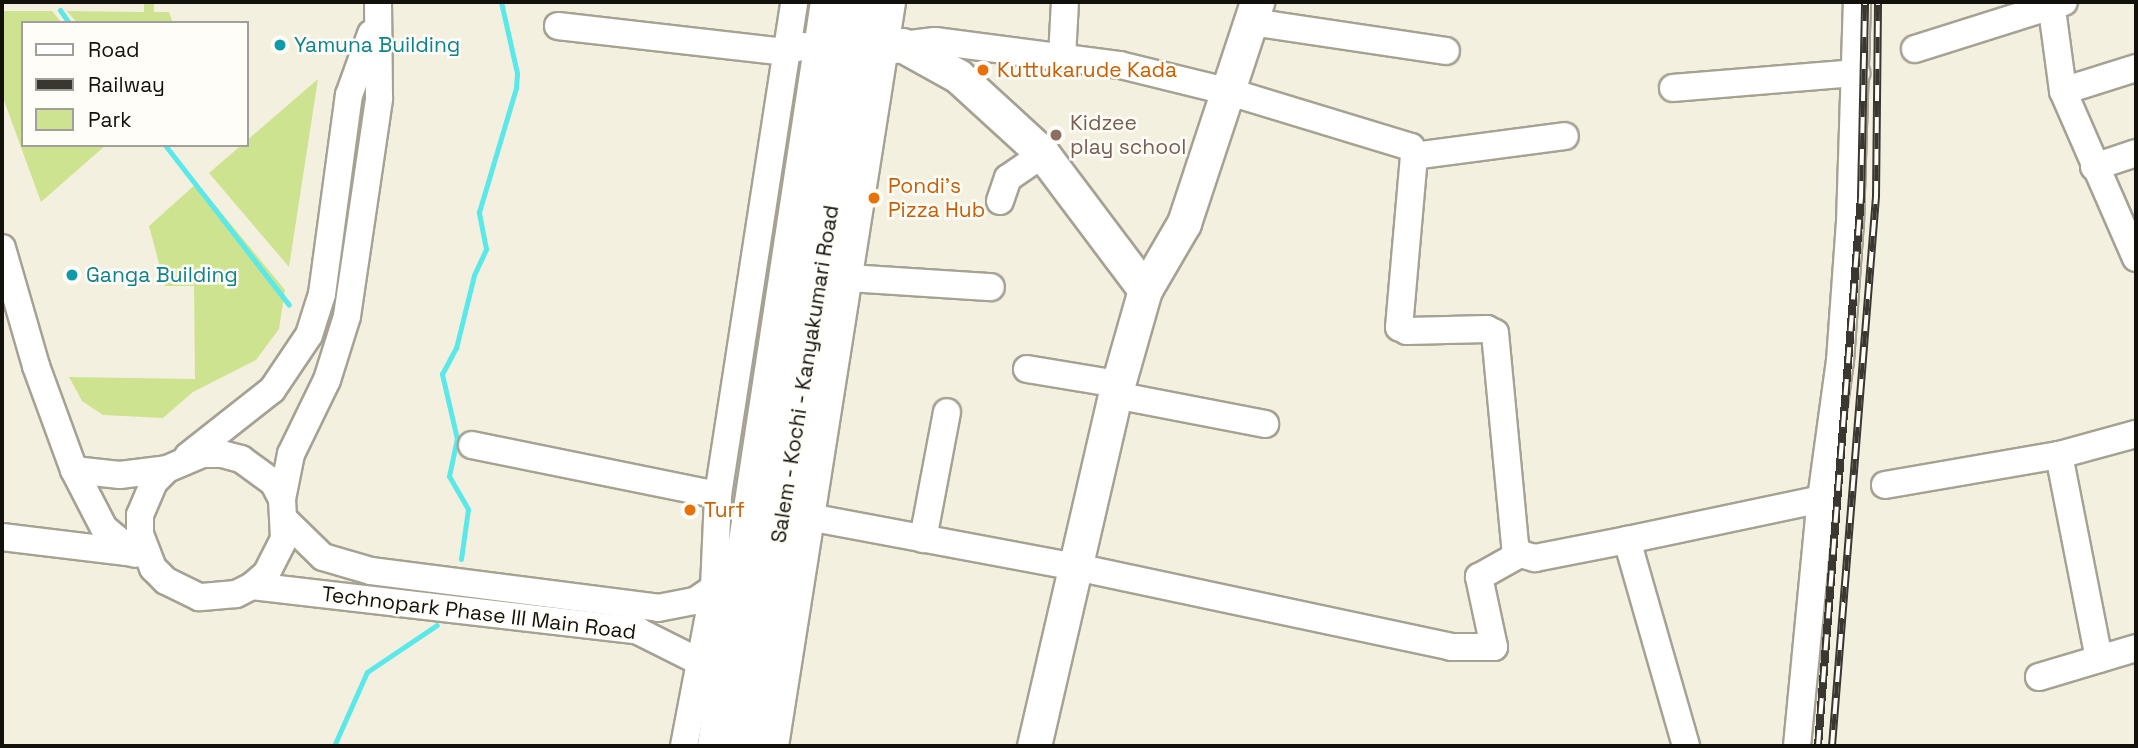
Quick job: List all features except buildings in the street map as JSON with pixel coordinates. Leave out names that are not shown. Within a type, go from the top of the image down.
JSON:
[{"type":"highway","name":"Salem - Kochi - Kanyakumari Road","points":[[830,2],[867,43]]},
{"type":"highway","name":"Salem - Kochi - Kanyakumari Road","points":[[748,746],[867,43],[862,2]]},
{"type":"highway","name":"Salem - Kochi - Kanyakumari Road","points":[[717,746],[867,43]]},
{"type":"main road","points":[[1034,746],[1116,389],[1145,290],[1184,223],[1230,92],[1254,12]]},
{"type":"main road","points":[[867,43],[958,76],[1043,154],[1145,290]]},
{"type":"street","points":[[684,746],[698,661],[714,588],[718,495],[794,2]]},
{"type":"street","points":[[775,746],[809,517],[850,278],[867,43],[892,2]]},
{"type":"street","points":[[1062,57],[1065,2]]},
{"type":"street","points":[[1797,746],[1821,499],[1840,361],[1856,72],[1857,2]]},
{"type":"street","points":[[1915,49],[2056,3],[2063,91],[2136,258]]},
{"type":"street","points":[[144,561],[140,515],[150,490],[176,464],[272,390],[309,335],[321,293],[349,95],[377,12]]},
{"type":"street","points":[[2,248],[36,366],[74,470],[104,528],[182,591],[199,597],[236,594],[252,586],[278,557],[291,454],[327,380],[347,316],[379,98],[377,12]]},
{"type":"street","points":[[1254,12],[1446,51]]},
{"type":"street","points":[[558,26],[785,52],[867,43],[935,41],[1120,65],[1230,92],[1406,144],[1414,156],[1396,320],[1407,331],[1487,329],[1495,333],[1515,545],[1520,554]]},
{"type":"street","points":[[2063,91],[2136,68]]},
{"type":"street","points":[[1673,88],[1856,72]]},
{"type":"street","points":[[1414,156],[1565,136]]},
{"type":"street","points":[[2094,167],[2136,153]]},
{"type":"street","points":[[1000,201],[1008,178],[1043,154]]},
{"type":"street","points":[[850,278],[991,287]]},
{"type":"street","points":[[1027,369],[1265,424]]},
{"type":"street","points":[[923,539],[947,412]]},
{"type":"street","points":[[1885,485],[2059,455],[2136,434]]},
{"type":"street","points":[[472,445],[718,495]]},
{"type":"street","points":[[74,470],[120,475],[222,454],[241,459],[272,482],[283,509]]},
{"type":"street","points":[[2059,455],[2099,659]]},
{"type":"street","points":[[809,517],[1076,567],[1451,647],[1494,648],[1479,577],[1520,554],[1535,558],[1821,499]]},
{"type":"street","name":"Technopark Phase III Main Road","points":[[283,509],[323,557],[370,571],[658,608],[695,601],[714,588]]},
{"type":"street","points":[[2,537],[144,561]]},
{"type":"street","points":[[1627,540],[1686,746]]},
{"type":"street","name":"Technopark Phase III Main Road","points":[[252,586],[638,631],[698,661]]},
{"type":"street","points":[[2039,677],[2136,648]]},
{"type":"green space","points":[[144,2],[154,2],[154,12],[169,12],[172,21],[75,21],[67,11],[144,12]]},
{"type":"green space","points":[[2,11],[52,11],[60,21],[21,21],[21,147],[104,147],[41,202],[2,95]]},
{"type":"green space","points":[[318,79],[289,267],[209,173],[239,147],[248,147],[248,139]]},
{"type":"green space","points":[[197,183],[285,290],[279,329],[256,360],[193,392],[163,418],[103,415],[82,401],[69,377],[195,379],[194,286],[165,286],[149,226]]},
{"type":"waterway","points":[[461,559],[468,509],[449,476],[457,439],[442,374],[456,348],[474,275],[486,249],[479,212],[516,88],[517,73],[501,2]]},
{"type":"waterway","points":[[60,10],[68,21]]},
{"type":"waterway","points":[[167,147],[289,305]]},
{"type":"waterway","points":[[334,746],[367,672],[437,625]]},
{"type":"railway","points":[[1818,746],[1861,197],[1865,2]]},
{"type":"railway","points":[[1832,746],[1876,197],[1878,2]]},
{"type":"place","name":"Yamuna Building","points":[[280,45]]},
{"type":"place","name":"Kuttukarude Kada","points":[[983,70]]},
{"type":"place","name":"Kidzee play school","points":[[1056,135]]},
{"type":"place","name":"Pondi's Pizza Hub","points":[[874,198]]},
{"type":"place","name":"Ganga Building","points":[[72,275]]},
{"type":"place","name":"Turf","points":[[690,510]]}]
